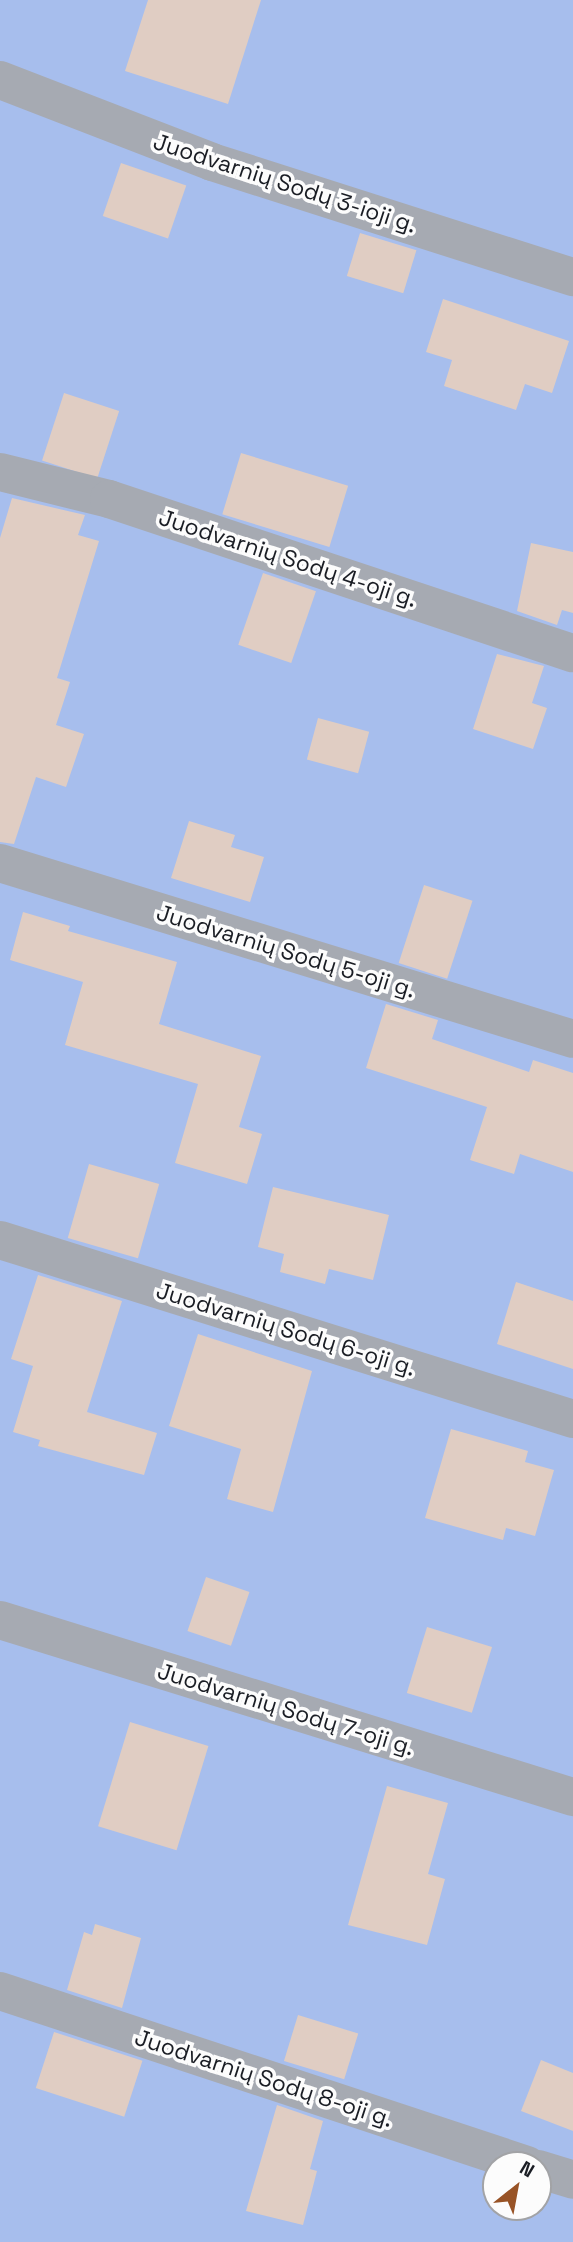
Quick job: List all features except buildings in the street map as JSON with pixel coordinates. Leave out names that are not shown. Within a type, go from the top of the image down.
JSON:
[{"type":"street","name":"Juodvarnių Sodų 3-ioji g.","points":[[0,80],[212,162],[573,277]]},
{"type":"street","name":"Juodvarnių Sodų 4-oji g.","points":[[0,472],[109,499],[573,653]]},
{"type":"street","name":"Juodvarnių Sodų 5-oji g.","points":[[0,863],[573,1039]]},
{"type":"street","name":"Juodvarnių Sodų 6-oji g.","points":[[0,1240],[573,1419]]},
{"type":"street","name":"Juodvarnių Sodų 7-oji g.","points":[[0,1620],[573,1797]]},
{"type":"street","name":"Juodvarnių Sodų 8-oji g.","points":[[0,1991],[485,2151]]},
{"type":"street","points":[[552,2173],[573,2180]]},
{"type":"shaded area","points":[[0,0],[573,0],[573,2242],[0,2242]]}]
